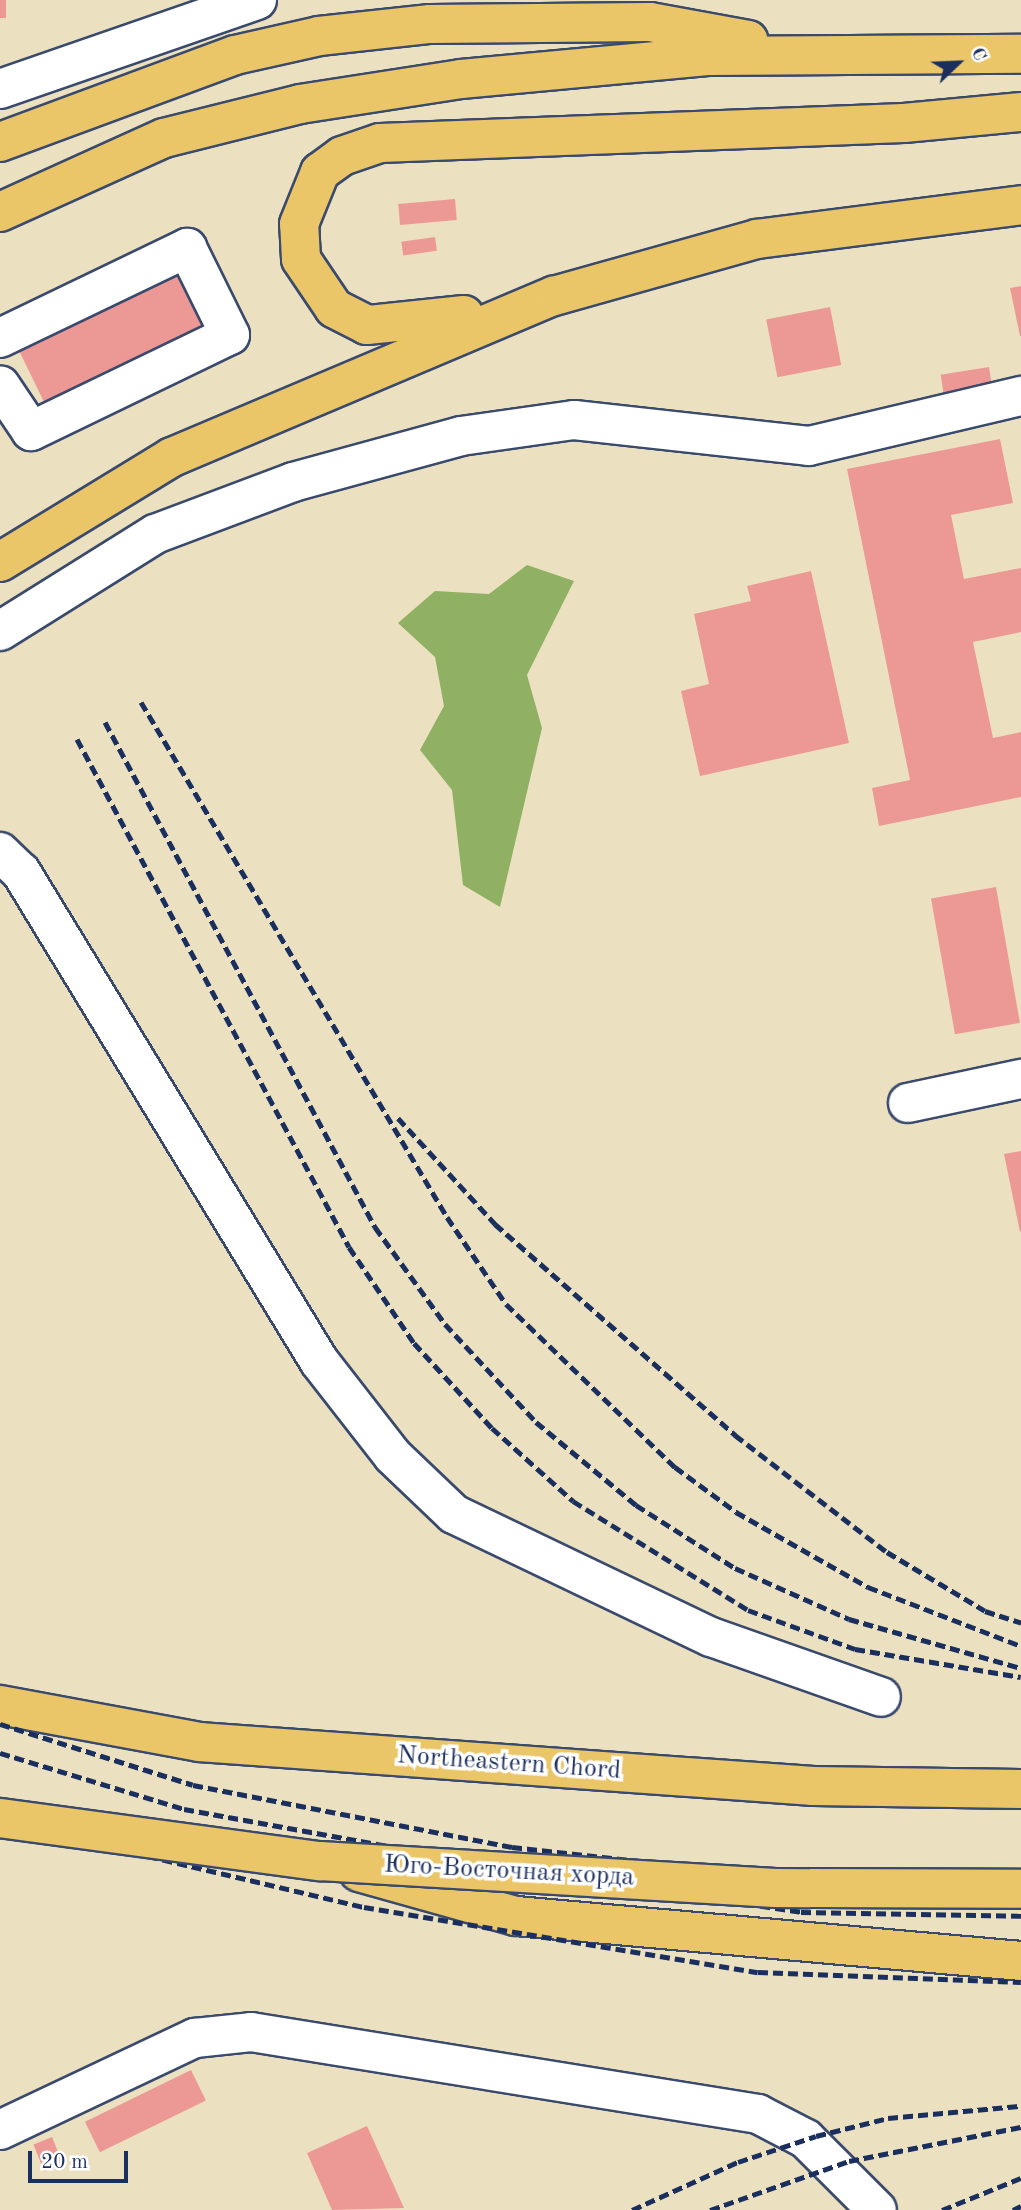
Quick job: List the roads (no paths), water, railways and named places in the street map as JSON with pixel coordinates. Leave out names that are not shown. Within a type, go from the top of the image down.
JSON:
[{"type":"main road","points":[[0,142],[235,55],[319,36],[430,23],[650,22],[834,56]]},
{"type":"main road","points":[[0,212],[164,138],[300,104],[613,63],[834,56],[1021,54]]},
{"type":"main road","points":[[1021,112],[904,123],[380,143],[342,156],[320,173],[309,194],[299,224],[301,259],[334,308],[367,325],[418,325],[555,296],[757,239],[1021,205]]},
{"type":"main road","points":[[0,562],[62,518],[172,457],[555,296]]},
{"type":"main road","name":"Northeastern Chord","points":[[0,1705],[199,1742],[813,1786],[1021,1789]]},
{"type":"main road","name":"Юго-Восточная хорда","points":[[0,1818],[320,1861],[775,1888],[1021,1889]]},
{"type":"main road","points":[[320,1861],[516,1916],[1021,1961]]},
{"type":"lane","points":[[0,89],[257,0]]},
{"type":"lane","points":[[0,338],[187,248],[230,335],[31,431],[1,390]]},
{"type":"lane","points":[[0,631],[155,534],[293,482],[461,436],[573,420],[809,446],[1021,396]]},
{"type":"lane","points":[[0,852],[21,872],[319,1361],[393,1456],[454,1514],[711,1637],[881,1698]]},
{"type":"lane","points":[[908,1103],[1021,1079]]},
{"type":"lane","points":[[0,2130],[195,2038],[251,2032],[758,2113],[816,2148],[877,2210]]},
{"type":"railway","points":[[141,702],[447,1217],[506,1304],[675,1467],[736,1512],[868,1587],[1021,1646]]},
{"type":"railway","points":[[105,722],[375,1227],[445,1324],[536,1422],[636,1505],[735,1568],[849,1619],[1021,1668]]},
{"type":"railway","points":[[77,739],[349,1247],[414,1343],[492,1428],[573,1501],[748,1610],[855,1649],[1021,1677]]},
{"type":"railway","points":[[398,1118],[495,1224],[735,1435],[887,1552],[985,1611],[1021,1623]]},
{"type":"railway","points":[[0,1724],[193,1785],[512,1847],[804,1879],[1021,1883]]},
{"type":"railway","points":[[0,1753],[184,1809],[508,1868],[801,1912],[1021,1916]]},
{"type":"railway","points":[[0,1810],[148,1856],[364,1907],[758,1972],[1021,1982]]},
{"type":"railway","points":[[632,2210],[738,2162],[816,2136],[888,2118],[1021,2106]]},
{"type":"railway","points":[[710,2210],[849,2161],[1021,2127]]},
{"type":"railway","points":[[942,2210],[1021,2178]]},
{"type":"railway","points":[[1013,2210],[1021,2206]]}]
